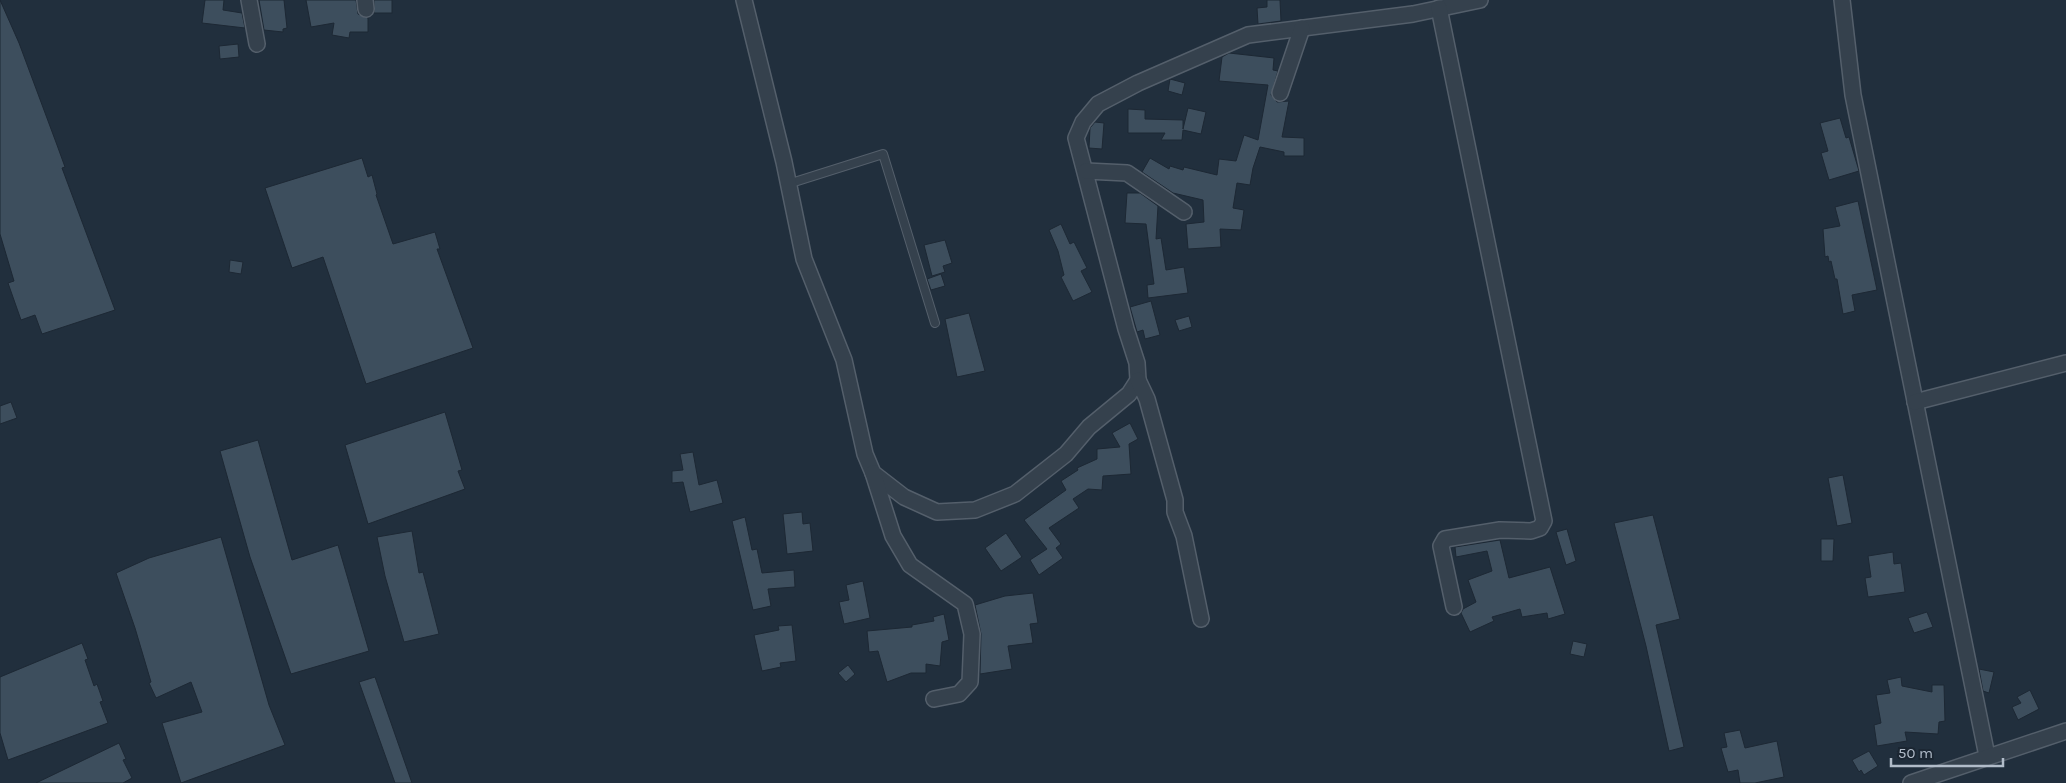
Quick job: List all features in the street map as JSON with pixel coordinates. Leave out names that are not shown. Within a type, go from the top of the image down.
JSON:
[{"type":"street","points":[[249,0],[257,44]]},
{"type":"street","points":[[744,0],[804,259],[844,360],[865,454],[893,536],[910,565],[966,604],[972,634],[970,682],[959,694],[934,699]]},
{"type":"street","points":[[1201,619],[1184,536],[1175,512],[1175,500],[1148,399],[1138,380],[1137,363],[1126,330],[1076,138],[1083,122],[1098,104],[1138,83],[1248,35],[1439,8],[1480,0]]},
{"type":"street","points":[[1842,0],[1853,95],[1987,756]]},
{"type":"street","points":[[1439,8],[1544,522],[1540,528],[1531,532],[1500,530],[1445,539],[1440,546],[1454,607]]},
{"type":"street","points":[[1280,93],[1302,28]]},
{"type":"street","points":[[1086,171],[1127,173],[1184,212]]},
{"type":"street","points":[[1915,402],[2066,364]]},
{"type":"street","points":[[873,473],[904,497],[937,512],[975,510],[1016,494],[1066,454],[1089,427],[1129,394],[1138,380]]},
{"type":"street","points":[[1911,783],[2066,731]]},
{"type":"lane","points":[[788,184],[883,154],[935,322]]},
{"type":"building","points":[[0,0],[19,43],[57,145],[65,167],[62,168],[115,310],[42,334],[35,315],[21,320],[8,283],[14,281],[0,234]]},
{"type":"building","points":[[205,0],[224,0],[223,10],[242,13],[245,28],[202,23]]},
{"type":"building","points":[[259,0],[284,0],[287,28],[283,29],[283,32],[264,30]]},
{"type":"building","points":[[306,0],[356,0],[358,14],[368,18],[368,32],[350,32],[349,38],[332,35],[334,23],[311,27]]},
{"type":"building","points":[[374,0],[392,0],[392,13],[374,13]]},
{"type":"building","points":[[1267,0],[1280,0],[1281,21],[1258,24],[1257,8],[1267,7]]},
{"type":"building","points":[[238,44],[239,57],[220,59],[219,46]]},
{"type":"building","points":[[1229,53],[1274,58],[1273,70],[1278,71],[1271,95],[1277,102],[1289,101],[1282,137],[1304,138],[1304,156],[1284,156],[1284,152],[1260,147],[1250,185],[1237,183],[1233,208],[1244,210],[1241,230],[1220,229],[1221,247],[1188,249],[1186,224],[1204,222],[1203,200],[1173,193],[1142,172],[1150,158],[1169,169],[1170,166],[1183,170],[1184,167],[1217,175],[1219,159],[1236,161],[1244,135],[1258,140],[1268,85],[1219,81],[1222,57]]},
{"type":"building","points":[[1170,79],[1185,83],[1182,95],[1168,91]]},
{"type":"building","points":[[1188,108],[1206,112],[1201,134],[1183,130],[1182,140],[1161,140],[1165,133],[1128,133],[1128,109],[1145,110],[1145,119],[1183,120],[1183,129]]},
{"type":"building","points":[[1840,118],[1846,138],[1849,137],[1859,171],[1829,180],[1821,153],[1828,151],[1820,123]]},
{"type":"building","points":[[1095,122],[1104,123],[1102,149],[1089,148],[1090,128]]},
{"type":"building","points":[[362,158],[368,177],[372,175],[376,195],[393,244],[435,232],[440,249],[437,249],[473,348],[366,384],[323,257],[292,268],[265,188]]},
{"type":"building","points":[[1127,193],[1140,193],[1158,206],[1156,239],[1161,238],[1166,270],[1184,267],[1188,293],[1148,298],[1147,285],[1154,284],[1146,224],[1125,223]]},
{"type":"building","points":[[1858,201],[1877,290],[1852,295],[1855,311],[1843,314],[1837,279],[1835,279],[1831,261],[1829,262],[1828,256],[1825,257],[1823,229],[1840,226],[1835,207]]},
{"type":"building","points":[[1061,224],[1070,244],[1074,242],[1087,268],[1081,271],[1092,292],[1073,301],[1061,277],[1064,275],[1058,251],[1049,230]]},
{"type":"building","points":[[945,240],[952,263],[943,266],[945,272],[932,276],[924,245]]},
{"type":"building","points":[[230,260],[243,262],[241,274],[229,272]]},
{"type":"building","points":[[941,274],[945,286],[931,290],[927,279]]},
{"type":"building","points":[[1151,301],[1160,335],[1145,339],[1143,330],[1137,332],[1130,307]]},
{"type":"building","points":[[969,313],[985,371],[957,377],[945,319]]},
{"type":"building","points":[[1189,316],[1192,327],[1179,331],[1175,320]]},
{"type":"building","points":[[11,402],[17,418],[0,424],[0,406]]},
{"type":"building","points":[[445,412],[462,470],[458,471],[465,489],[368,524],[345,445]]},
{"type":"building","points":[[1130,423],[1138,439],[1129,444],[1131,474],[1103,476],[1102,490],[1088,489],[1073,499],[1079,508],[1049,528],[1061,544],[1056,548],[1063,558],[1039,575],[1030,560],[1047,549],[1024,520],[1066,490],[1061,481],[1078,470],[1077,468],[1097,459],[1097,449],[1120,447],[1112,433]]},
{"type":"building","points":[[258,440],[292,560],[338,545],[369,651],[291,674],[250,557],[220,451]]},
{"type":"building","points":[[693,452],[699,485],[717,480],[723,503],[690,512],[683,482],[672,483],[672,471],[683,470],[680,454]]},
{"type":"building","points":[[1843,475],[1852,523],[1837,526],[1828,478]]},
{"type":"building","points":[[802,512],[803,524],[810,523],[813,551],[787,554],[783,514]]},
{"type":"building","points":[[1653,515],[1680,619],[1656,625],[1684,747],[1669,751],[1646,646],[1614,523]]},
{"type":"building","points":[[745,517],[752,550],[757,549],[762,573],[794,570],[795,587],[768,589],[771,606],[753,610],[732,521]]},
{"type":"building","points":[[1567,529],[1576,561],[1566,565],[1556,532]]},
{"type":"building","points":[[412,531],[419,573],[423,572],[439,634],[404,642],[385,576],[377,537]]},
{"type":"building","points":[[1006,533],[1022,557],[1001,571],[985,548]]},
{"type":"building","points":[[221,537],[269,705],[285,745],[181,783],[162,723],[202,712],[191,682],[156,698],[149,683],[151,682],[135,628],[116,573],[149,558]]},
{"type":"building","points":[[1821,539],[1834,539],[1833,561],[1821,561]]},
{"type":"building","points":[[1500,540],[1509,578],[1550,567],[1565,614],[1548,619],[1547,613],[1522,617],[1520,609],[1492,617],[1494,621],[1470,632],[1461,613],[1463,609],[1476,602],[1468,580],[1492,571],[1487,551],[1456,557],[1455,547]]},
{"type":"building","points":[[1893,552],[1894,564],[1901,563],[1905,592],[1868,597],[1865,578],[1871,577],[1868,556]]},
{"type":"building","points":[[863,581],[870,618],[844,624],[839,602],[849,600],[846,585]]},
{"type":"building","points":[[1033,593],[1038,623],[1030,624],[1033,643],[1008,646],[1012,669],[980,674],[981,634],[975,605],[1005,596]]},
{"type":"building","points":[[1927,612],[1933,627],[1914,633],[1908,618]]},
{"type":"building","points":[[944,614],[949,640],[942,642],[940,666],[926,664],[926,673],[911,673],[887,682],[878,651],[869,652],[867,631],[912,627],[912,625],[934,621],[933,617]]},
{"type":"building","points":[[792,625],[796,661],[780,663],[781,667],[762,671],[754,635],[779,630],[778,626]]},
{"type":"building","points":[[1573,641],[1587,644],[1584,657],[1570,654]]},
{"type":"building","points":[[82,643],[88,659],[85,660],[94,686],[97,684],[103,701],[100,702],[108,723],[8,760],[0,733],[0,677]]},
{"type":"building","points":[[848,665],[855,674],[846,682],[838,673]]},
{"type":"building","points":[[1979,669],[1994,672],[1989,693],[1983,691]]},
{"type":"building","points":[[375,677],[412,783],[395,783],[359,682]]},
{"type":"building","points":[[1901,677],[1902,686],[1932,692],[1932,685],[1944,685],[1945,721],[1939,722],[1938,734],[1905,732],[1907,741],[1877,746],[1874,725],[1881,723],[1876,695],[1890,693],[1887,680]]},
{"type":"building","points":[[2030,690],[2039,709],[2018,720],[2012,707],[2021,703],[2017,697]]},
{"type":"building","points":[[1740,730],[1745,748],[1777,741],[1784,777],[1755,783],[1740,783],[1738,770],[1728,772],[1721,748],[1727,747],[1724,733]]},
{"type":"building","points":[[119,743],[126,759],[123,760],[132,778],[123,783],[36,783]]},
{"type":"building","points":[[1869,751],[1878,766],[1864,775],[1861,770],[1859,772],[1852,760]]}]
